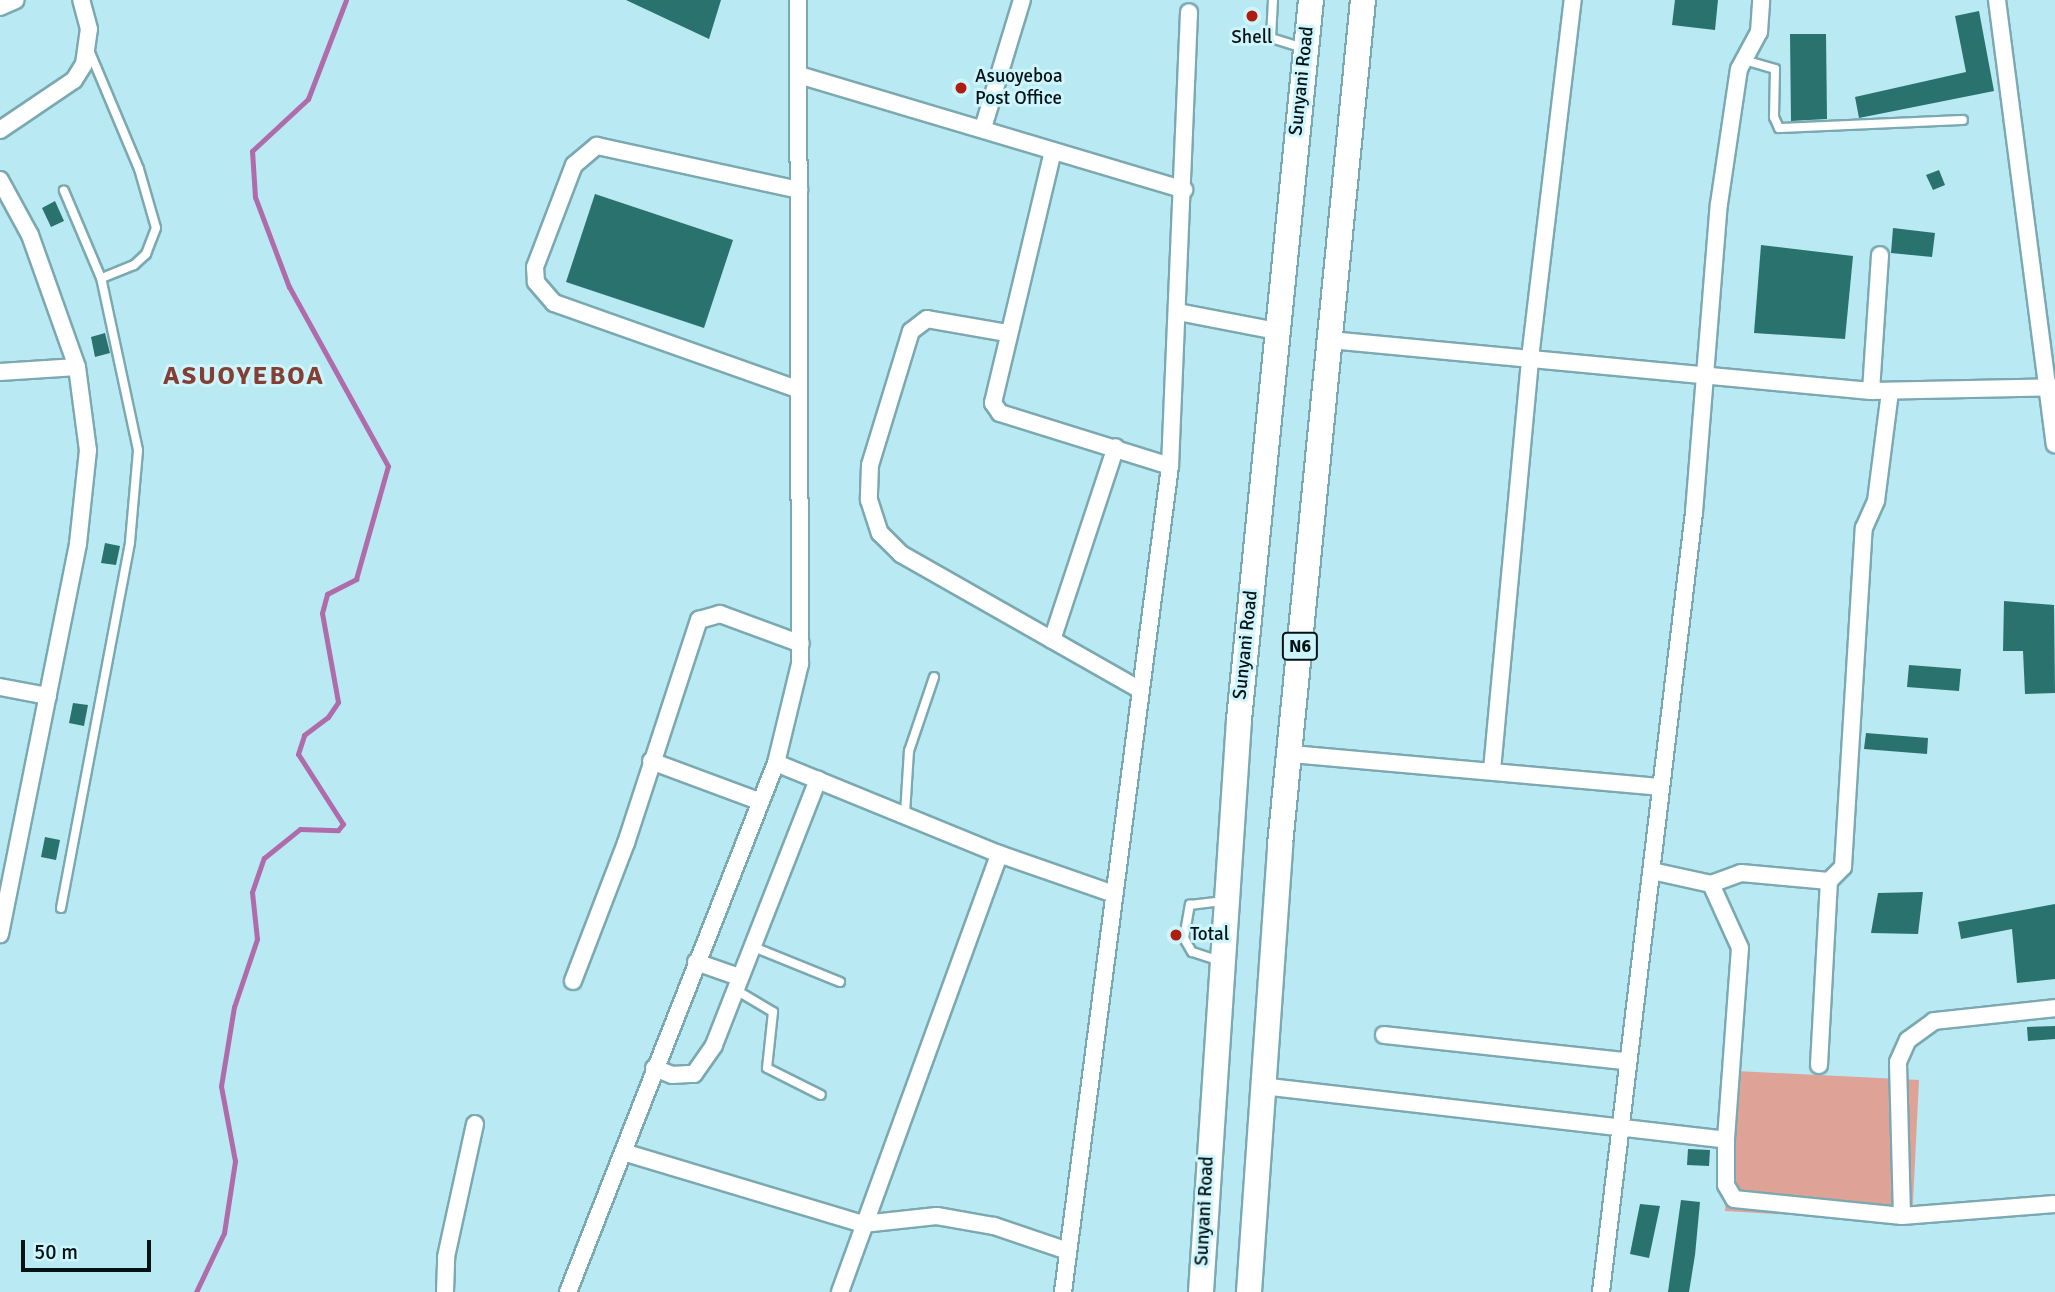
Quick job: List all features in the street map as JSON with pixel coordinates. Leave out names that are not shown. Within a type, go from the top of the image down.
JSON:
[{"type":"main road","name":"Sunyani Road","points":[[1200,1292],[1224,900],[1276,331],[1311,0]]},
{"type":"main road","name":"N6","points":[[1249,1292],[1262,1086],[1291,754],[1363,0]]},
{"type":"street","points":[[0,7],[16,0]]},
{"type":"street","points":[[0,130],[74,80],[89,50],[81,0]]},
{"type":"street","points":[[568,1292],[776,763],[801,644],[797,389],[797,0]]},
{"type":"street","points":[[983,128],[1022,0]]},
{"type":"street","points":[[1492,770],[1530,358],[1573,0]]},
{"type":"street","points":[[1601,1292],[1625,1061],[1652,871],[1705,376],[1719,204],[1741,60],[1759,32],[1761,0]]},
{"type":"street","points":[[1997,0],[2051,386],[2055,444]]},
{"type":"street","points":[[1063,1292],[1170,466],[1184,190],[1189,12]]},
{"type":"street","points":[[799,75],[1184,190]]},
{"type":"street","points":[[797,389],[554,303],[536,282],[535,267],[574,165],[597,146],[799,190]]},
{"type":"street","points":[[1053,151],[1007,333],[995,408],[1170,466]]},
{"type":"street","points":[[0,180],[30,234],[77,367],[88,450],[78,544],[0,934]]},
{"type":"street","points":[[1871,391],[1880,255]]},
{"type":"street","points":[[1178,312],[1276,331]]},
{"type":"street","points":[[1007,333],[927,319],[911,331],[870,465],[869,500],[880,533],[901,554],[1140,690]]},
{"type":"street","points":[[1329,340],[1871,391],[2051,386]]},
{"type":"street","points":[[0,372],[77,367]]},
{"type":"street","points":[[1819,1065],[1829,881],[1843,867],[1864,528],[1876,501],[1890,391]]},
{"type":"street","points":[[1052,640],[1116,447]]},
{"type":"street","points":[[573,981],[699,621],[720,614],[801,644]]},
{"type":"street","points":[[0,687],[48,696]]},
{"type":"street","points":[[1291,754],[1660,787]]},
{"type":"street","points":[[651,761],[761,802]]},
{"type":"street","points":[[776,763],[999,854],[1114,894]]},
{"type":"street","points":[[654,1068],[672,1075],[694,1074],[714,1045],[818,780]]},
{"type":"street","points":[[840,1292],[999,854]]},
{"type":"street","points":[[1652,871],[1711,884],[1741,873],[1829,881]]},
{"type":"street","points":[[1711,884],[1741,959],[1726,1140],[1726,1185],[1734,1199],[1902,1216],[2055,1205]]},
{"type":"street","points":[[696,962],[737,984]]},
{"type":"street","points":[[1902,1216],[1898,1062],[1909,1040],[1934,1021],[2055,1008]]},
{"type":"street","points":[[1384,1035],[1625,1061]]},
{"type":"street","points":[[1262,1086],[1617,1130],[1726,1140]]},
{"type":"street","points":[[445,1292],[446,1256],[475,1124]]},
{"type":"street","points":[[623,1152],[863,1224],[937,1216],[994,1226],[1068,1251]]},
{"type":"lane","points":[[1273,0],[1271,38],[1305,49]]},
{"type":"lane","points":[[89,50],[139,169],[156,228],[146,254],[134,265],[101,278]]},
{"type":"lane","points":[[1741,60],[1775,69],[1774,117],[1779,128],[1963,120]]},
{"type":"lane","points":[[61,908],[130,542],[138,450],[101,278],[64,191]]},
{"type":"lane","points":[[905,814],[909,751],[934,677]]},
{"type":"lane","points":[[1220,961],[1192,952],[1184,938],[1190,905],[1224,900]]},
{"type":"lane","points":[[751,946],[840,982]]},
{"type":"lane","points":[[737,984],[773,1012],[767,1068],[821,1095]]},
{"type":"shaded area","points":[[1737,1071],[1919,1080],[1912,1222],[1725,1211]]},
{"type":"building","points":[[626,0],[721,0],[709,39]]},
{"type":"building","points":[[1675,0],[1718,0],[1715,30],[1672,25]]},
{"type":"building","points":[[1979,11],[1994,91],[1859,118],[1855,97],[1966,72],[1955,16]]},
{"type":"building","points":[[1790,34],[1826,34],[1827,119],[1791,121]]},
{"type":"building","points":[[1939,170],[1945,185],[1933,190],[1926,175]]},
{"type":"building","points":[[595,194],[733,240],[704,328],[566,282]]},
{"type":"building","points":[[55,201],[64,221],[51,227],[42,208]]},
{"type":"building","points":[[1893,228],[1935,233],[1932,257],[1891,253]]},
{"type":"building","points":[[1761,245],[1853,256],[1845,339],[1754,333]]},
{"type":"building","points":[[105,333],[110,353],[95,357],[91,337]]},
{"type":"building","points":[[105,543],[120,546],[116,565],[101,563]]},
{"type":"building","points":[[2004,601],[2054,605],[2055,693],[2025,694],[2023,651],[2003,651]]},
{"type":"building","points":[[1909,665],[1961,669],[1959,691],[1907,687]]},
{"type":"building","points":[[73,703],[88,705],[84,726],[69,723]]},
{"type":"building","points":[[1866,733],[1928,738],[1927,754],[1864,749]]},
{"type":"building","points":[[45,837],[60,840],[56,860],[41,857]]},
{"type":"building","points":[[1923,892],[1918,934],[1871,933],[1878,893]]},
{"type":"building","points":[[2055,904],[2055,979],[2017,983],[2012,929],[1961,939],[1958,922]]},
{"type":"building","points":[[2055,1026],[2055,1039],[2028,1041],[2027,1027]]},
{"type":"building","points":[[1688,1149],[1710,1150],[1709,1166],[1687,1165]]},
{"type":"building","points":[[1681,1200],[1700,1202],[1695,1255],[1689,1292],[1668,1292]]},
{"type":"building","points":[[1640,1204],[1660,1206],[1649,1258],[1630,1254]]},
{"type":"waterway","points":[[196,1292],[224,1233],[235,1161],[221,1086],[234,1007],[257,939],[252,892],[264,858],[300,829],[338,830],[343,824],[298,754],[304,735],[328,717],[338,702],[322,613],[327,594],[356,579],[388,466],[289,287],[255,197],[252,151],[308,99],[346,0]]},
{"type":"place","name":"Shell","points":[[1252,16]]},
{"type":"place","name":"Asuoyeboa Post Office","points":[[961,88]]},
{"type":"place","name":"Total","points":[[1176,935]]},
{"type":"district","name":"ASUOYEBOA","points":[[244,377]]}]
